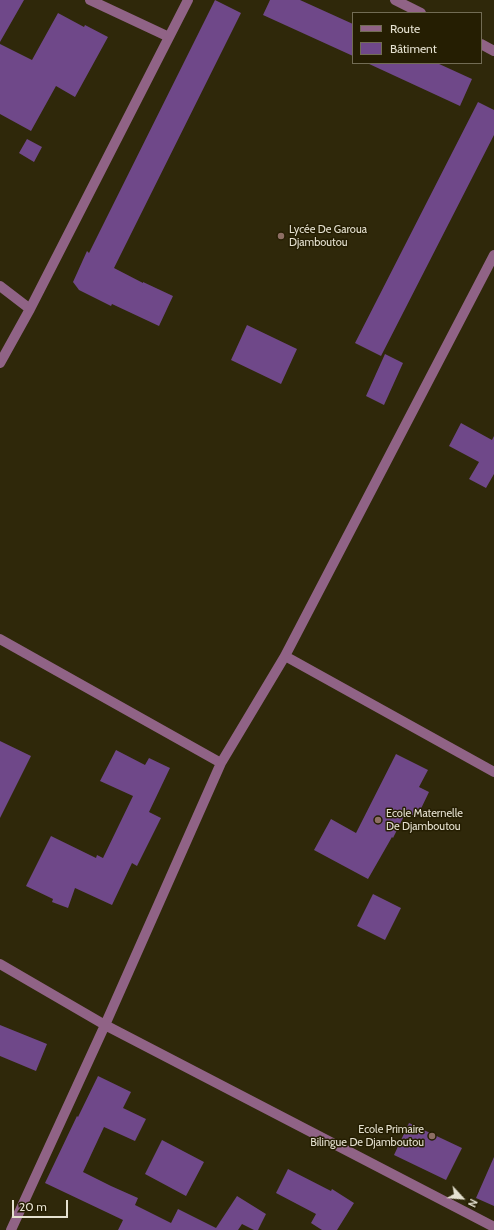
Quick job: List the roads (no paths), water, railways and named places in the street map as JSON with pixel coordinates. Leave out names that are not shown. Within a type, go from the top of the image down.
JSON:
[{"type":"street","points":[[90,0],[169,37]]},
{"type":"street","points":[[0,363],[30,309],[188,0]]},
{"type":"street","points":[[396,0],[419,12]]},
{"type":"street","points":[[482,45],[494,51]]},
{"type":"street","points":[[11,1230],[105,1025],[221,763],[285,656],[494,254]]},
{"type":"street","points":[[0,286],[30,309]]},
{"type":"street","points":[[0,639],[221,763]]},
{"type":"street","points":[[285,656],[494,772]]},
{"type":"street","points":[[0,964],[105,1025],[494,1227]]},
{"type":"place","name":"Lycée De Garoua Djamboutou","points":[[281,236]]},
{"type":"place","name":"Ecole Maternelle De Djamboutou","points":[[378,820]]},
{"type":"place","name":"Ecole Primaire Bilingue De Djamboutou","points":[[432,1136]]}]
